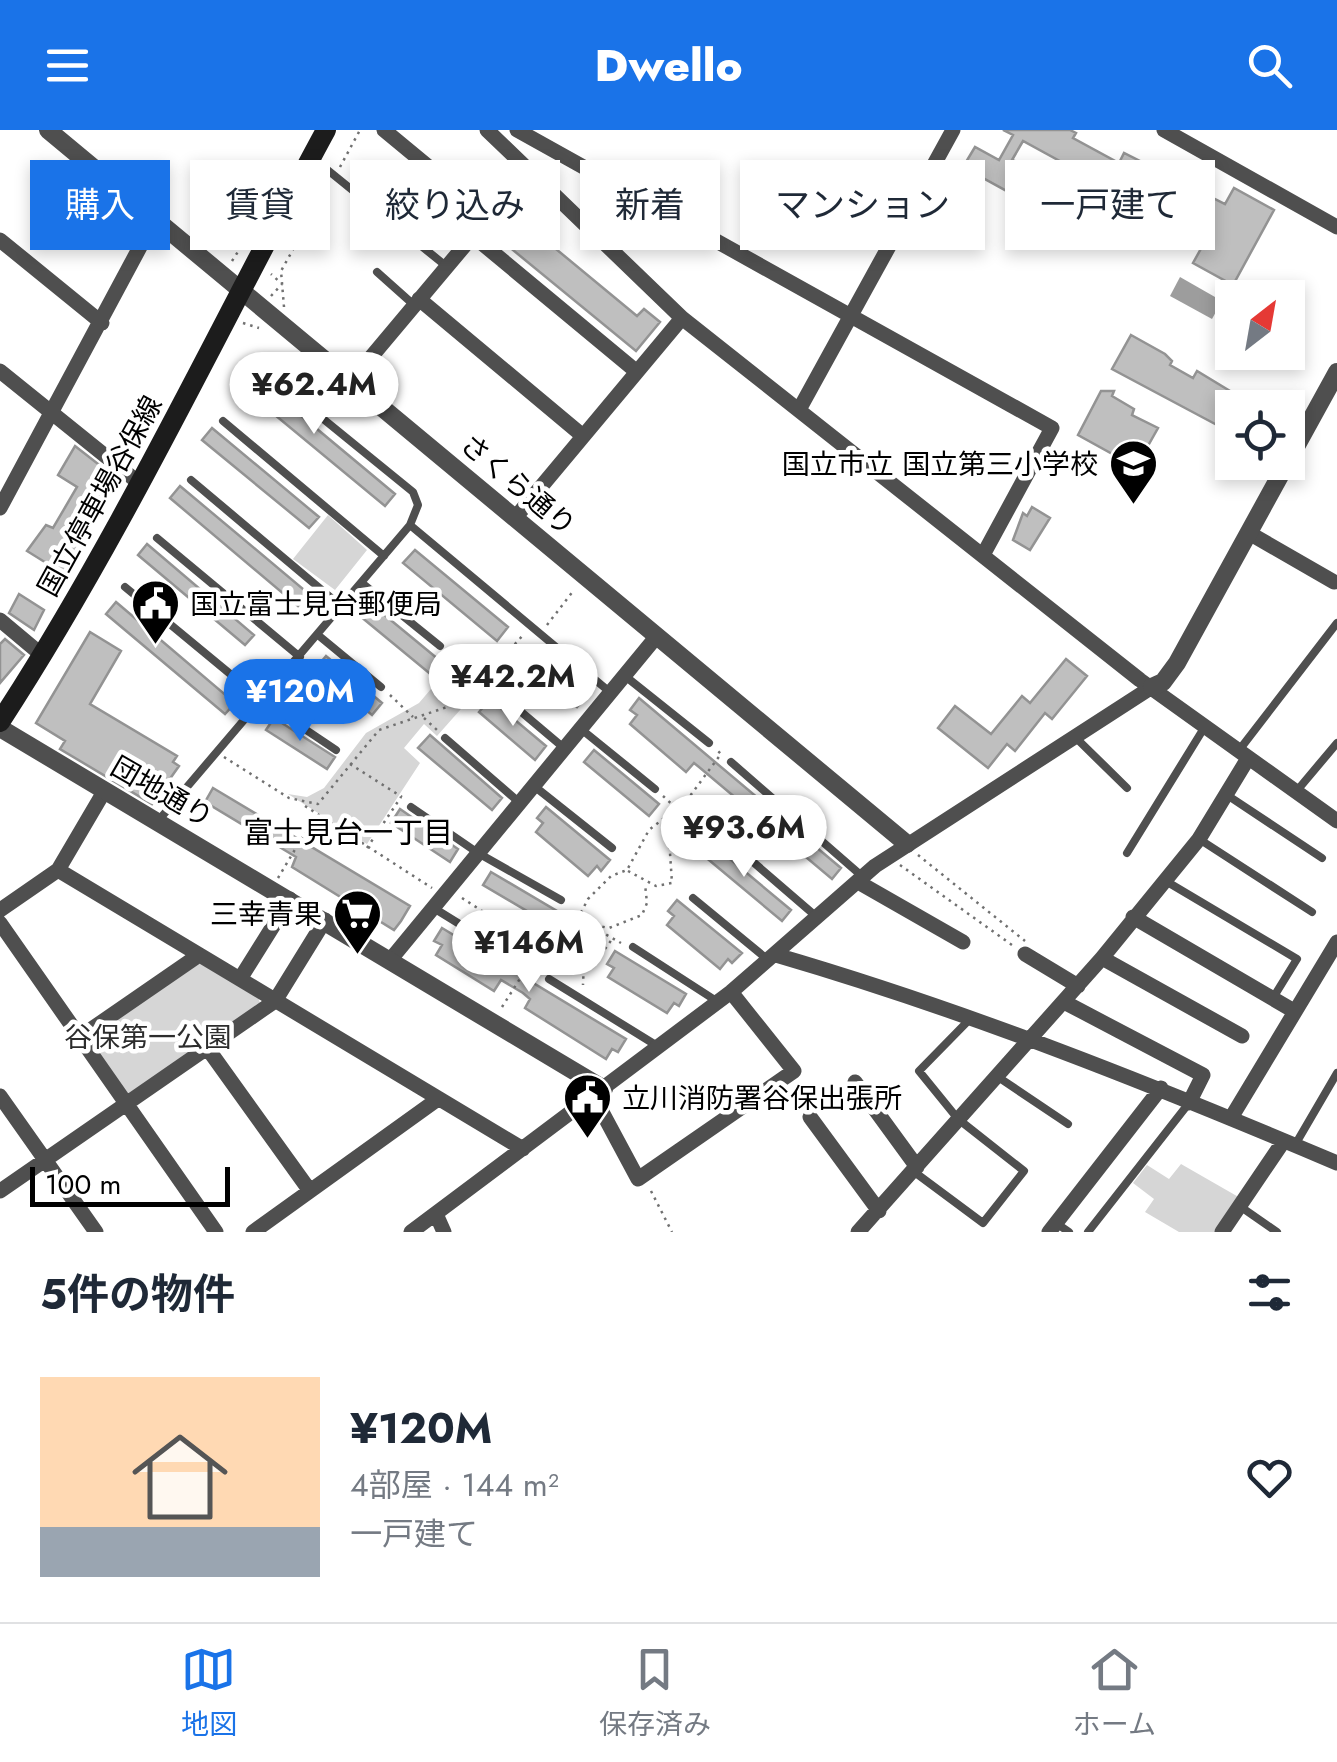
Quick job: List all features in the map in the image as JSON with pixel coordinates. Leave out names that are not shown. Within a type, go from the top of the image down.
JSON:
[{"type":"main road","points":[[323,160],[326,130]]},
{"type":"main road","points":[[325,160],[339,130]]},
{"type":"main road","name":"国立停車場谷保線","points":[[0,725],[43,656],[265,250]]},
{"type":"street","name":"さくら通り","points":[[48,130],[84,160]]},
{"type":"street","points":[[384,130],[420,160]]},
{"type":"street","points":[[487,130],[518,160]]},
{"type":"street","points":[[517,130],[1052,428],[983,555]]},
{"type":"street","points":[[800,408],[953,130]]},
{"type":"street","points":[[1164,130],[1337,227]]},
{"type":"street","points":[[560,201],[682,318],[1204,728],[1337,821]]},
{"type":"street","name":"さくら通り","points":[[170,231],[910,847]]},
{"type":"street","points":[[0,240],[102,323]]},
{"type":"street","points":[[0,508],[139,250]]},
{"type":"street","points":[[351,381],[459,250]]},
{"type":"street","points":[[490,250],[637,372]]},
{"type":"street","points":[[416,302],[583,436]]},
{"type":"street","points":[[515,518],[682,318]]},
{"type":"street","points":[[0,371],[138,483]]},
{"type":"street","points":[[411,1232],[724,997],[861,880],[1074,736],[1163,682],[1334,384]]},
{"type":"street","points":[[1249,534],[1336,581]]},
{"type":"street","points":[[0,620],[43,656]]},
{"type":"street","points":[[391,959],[657,636]]},
{"type":"street","name":"団地通り","points":[[0,725],[391,959],[599,1093]]},
{"type":"street","points":[[858,1232],[1032,1040],[1199,838],[1228,796],[1242,756]]},
{"type":"street","points":[[0,910],[58,870],[105,790]]},
{"type":"street","points":[[58,870],[522,1149]]},
{"type":"street","points":[[861,880],[963,942]]},
{"type":"street","points":[[240,979],[290,899]]},
{"type":"street","points":[[1134,917],[1294,1011]]},
{"type":"street","points":[[0,1192],[276,1001],[324,920]]},
{"type":"street","points":[[0,923],[216,1232]]},
{"type":"street","points":[[1231,1118],[1337,942]]},
{"type":"street","points":[[80,1037],[199,955]]},
{"type":"street","points":[[1027,955],[1078,986]]},
{"type":"street","points":[[772,958],[972,1017],[1162,1088],[1189,1103],[1337,1163]]},
{"type":"street","points":[[1102,958],[1242,1036]]},
{"type":"street","points":[[599,1093],[638,1180],[794,1071],[724,997]]},
{"type":"street","points":[[1064,1002],[1203,1075],[1189,1103]]},
{"type":"street","points":[[208,1049],[310,1191]]},
{"type":"street","points":[[854,1082],[915,1169]]},
{"type":"street","points":[[1058,1229],[1162,1088]]},
{"type":"street","points":[[0,1096],[96,1232]]},
{"type":"street","points":[[253,1232],[438,1099]]},
{"type":"street","points":[[810,1116],[878,1211]]},
{"type":"street","points":[[1222,1232],[1289,1144]]},
{"type":"street","points":[[436,1214],[444,1232]]},
{"type":"lane","points":[[330,172],[446,266]]},
{"type":"lane","points":[[377,272],[416,302]]},
{"type":"lane","points":[[158,821],[198,771],[219,754],[410,525],[418,505],[412,492],[252,361]]},
{"type":"lane","points":[[223,421],[384,556]]},
{"type":"lane","points":[[190,480],[342,607]]},
{"type":"lane","points":[[410,525],[611,693]]},
{"type":"lane","points":[[158,538],[300,657]]},
{"type":"lane","points":[[362,582],[440,646]]},
{"type":"lane","points":[[125,587],[263,702],[336,750]]},
{"type":"lane","points":[[1242,756],[1337,623]]},
{"type":"lane","points":[[318,636],[381,688]]},
{"type":"lane","points":[[625,676],[709,744]]},
{"type":"lane","points":[[506,699],[564,749]]},
{"type":"lane","points":[[1127,853],[1204,728]]},
{"type":"lane","points":[[581,729],[654,789]]},
{"type":"lane","points":[[1074,736],[1127,788]]},
{"type":"lane","points":[[445,738],[520,803]]},
{"type":"lane","points":[[1295,793],[1337,743]]},
{"type":"lane","points":[[730,762],[861,880]]},
{"type":"lane","points":[[534,786],[612,848]]},
{"type":"lane","points":[[1228,796],[1322,858]]},
{"type":"lane","points":[[411,807],[478,853],[560,900]]},
{"type":"lane","points":[[723,836],[818,918]]},
{"type":"lane","points":[[1199,838],[1312,912]]},
{"type":"lane","points":[[1164,880],[1297,959],[1272,998]]},
{"type":"lane","points":[[441,897],[516,959]]},
{"type":"lane","points":[[693,898],[772,958]]},
{"type":"lane","points":[[633,947],[724,997]]},
{"type":"lane","points":[[549,979],[660,1047]]},
{"type":"lane","points":[[915,1169],[983,1223],[1024,1171],[958,1119],[919,1070],[972,1017]]},
{"type":"lane","points":[[1289,1144],[1337,1073]]},
{"type":"lane","points":[[998,1077],[1068,1124]]},
{"type":"lane","points":[[1088,1232],[1189,1103]]},
{"type":"lane","points":[[1241,1207],[1277,1232]]},
{"type":"path","points":[[328,160],[360,130]]},
{"type":"path","points":[[230,263],[239,250]]},
{"type":"path","points":[[285,311],[281,271],[289,250]]},
{"type":"path","points":[[272,275],[282,284]]},
{"type":"path","points":[[270,297],[282,284]]},
{"type":"path","points":[[238,322],[258,327]]},
{"type":"path","points":[[540,634],[574,590]]},
{"type":"path","points":[[304,804],[318,804],[379,730],[450,706],[482,682],[530,626]]},
{"type":"path","points":[[440,646],[506,699]]},
{"type":"path","points":[[381,688],[414,718]]},
{"type":"path","points":[[422,717],[445,738]]},
{"type":"path","points":[[219,754],[304,804],[441,897],[550,953],[600,886],[627,870],[649,830],[687,800],[721,754],[709,744]]},
{"type":"path","points":[[349,763],[402,796],[367,848]]},
{"type":"path","points":[[654,789],[676,808]]},
{"type":"path","points":[[687,800],[696,819],[723,836]]},
{"type":"path","points":[[272,888],[316,815]]},
{"type":"path","points":[[666,816],[678,828]]},
{"type":"path","points":[[672,883],[669,838],[696,819]]},
{"type":"path","points":[[895,861],[1027,955],[1034,948],[910,847]]},
{"type":"path","points":[[612,848],[631,864]]},
{"type":"path","points":[[627,870],[646,883],[672,883],[693,898]]},
{"type":"path","points":[[593,936],[598,930],[642,914],[647,903],[646,883]]},
{"type":"path","points":[[579,919],[633,947]]},
{"type":"path","points":[[571,929],[593,936],[597,944],[584,968],[582,999]]},
{"type":"path","points":[[555,950],[565,962],[584,968],[597,962],[612,939]]},
{"type":"path","points":[[493,1022],[541,949]]},
{"type":"path","points":[[516,959],[549,979]]},
{"type":"path","points":[[643,1176],[672,1232]]},
{"type":"green space","points":[[328,515],[367,550],[335,590],[293,559]]},
{"type":"green space","points":[[448,669],[476,692],[437,736],[424,724],[404,748],[420,763],[367,844],[288,794],[307,797],[324,788],[366,733],[419,703]]},
{"type":"green space","name":"谷保第一公園","points":[[199,961],[258,997],[260,1003],[126,1096],[86,1034]]},
{"type":"green space","points":[[1181,1164],[1242,1199],[1215,1232],[1179,1232],[1145,1212],[1154,1199],[1133,1183],[1147,1165],[1169,1179]]},
{"type":"shaded area","points":[[1180,277],[1215,297],[1215,314],[1212,319],[1170,296]]},
{"type":"building","points":[[1003,130],[1070,130],[1076,133],[1073,138],[1113,160],[1058,160],[1023,141],[1012,160],[1005,160],[1005,190],[985,179],[985,160],[967,160],[975,147],[999,160],[1013,135]]},
{"type":"building","points":[[1234,188],[1274,210],[1236,280],[1224,280],[1193,263],[1200,250],[1215,250],[1215,199],[1225,204]]},
{"type":"building","points":[[513,250],[557,250],[637,316],[644,309],[660,322],[636,351]]},
{"type":"building","points":[[1131,335],[1165,354],[1172,361],[1170,365],[1193,378],[1197,371],[1228,390],[1215,390],[1215,424],[1112,369]]},
{"type":"building","points":[[245,369],[395,494],[385,506],[234,381]]},
{"type":"building","points":[[1101,391],[1114,391],[1112,396],[1134,409],[1132,415],[1158,428],[1136,467],[1078,435]]},
{"type":"building","points":[[212,428],[319,517],[309,528],[202,440]]},
{"type":"building","points":[[75,446],[102,467],[97,476],[108,482],[101,493],[107,497],[64,574],[27,551],[46,525],[53,528],[77,487],[58,475]]},
{"type":"building","points":[[180,486],[309,594],[298,606],[170,498]]},
{"type":"building","points":[[1032,507],[1050,518],[1030,550],[1013,540],[1023,513],[1027,516]]},
{"type":"building","points":[[147,544],[254,635],[245,645],[138,555]]},
{"type":"building","points":[[415,550],[508,627],[497,641],[403,563]]},
{"type":"building","points":[[19,594],[44,610],[34,630],[9,613]]},
{"type":"building","points":[[116,602],[235,703],[225,714],[106,614]]},
{"type":"building","points":[[370,603],[444,664],[434,677],[360,616]]},
{"type":"building","points":[[90,632],[121,651],[90,704],[177,756],[173,762],[179,766],[152,804],[60,749],[65,741],[36,723]]},
{"type":"building","points":[[5,639],[24,655],[0,683],[0,644]]},
{"type":"building","points":[[533,649],[588,695],[577,707],[522,661]]},
{"type":"building","points":[[326,656],[382,703],[372,715],[316,668]]},
{"type":"building","points":[[1066,659],[1087,676],[1052,719],[1045,713],[1015,751],[1007,744],[988,768],[938,728],[955,706],[991,734],[1022,696],[1030,703]]},
{"type":"building","points":[[639,698],[841,868],[832,879],[694,763],[686,772],[630,724],[637,715],[630,710]]},
{"type":"building","points":[[490,699],[546,746],[535,760],[479,712]]},
{"type":"building","points":[[274,718],[335,757],[327,769],[266,730]]},
{"type":"building","points":[[430,735],[502,798],[492,810],[418,748]]},
{"type":"building","points":[[594,750],[659,804],[649,816],[584,762]]},
{"type":"building","points":[[213,788],[410,906],[401,921],[394,930],[292,867],[296,857],[205,802]]},
{"type":"building","points":[[546,807],[610,860],[601,871],[597,866],[588,876],[536,832],[543,823],[537,818]]},
{"type":"building","points":[[400,809],[458,849],[450,862],[391,823]]},
{"type":"building","points":[[706,839],[791,910],[782,921],[697,850]]},
{"type":"building","points":[[491,872],[562,914],[554,927],[483,885]]},
{"type":"building","points":[[677,900],[742,953],[732,963],[728,959],[720,969],[667,925],[674,916],[668,911]]},
{"type":"building","points":[[442,928],[626,1039],[618,1052],[612,1049],[606,1059],[525,1008],[530,999],[523,993],[501,980],[494,991],[436,955],[442,945],[434,941]]},
{"type":"building","points":[[615,951],[686,994],[679,1006],[674,1003],[667,1013],[608,977],[614,968],[607,964]]},
{"type":"place","name":"国立市立 国立第三小学校","points":[[1133,506]]},
{"type":"place","name":"国立富士見台郵便局","points":[[155,646]]},
{"type":"place","name":"三幸青果","points":[[357,956]]},
{"type":"place","name":"立川消防署谷保出張所","points":[[587,1140]]},
{"type":"district","name":"富士見台一丁目","points":[[348,832]]}]
